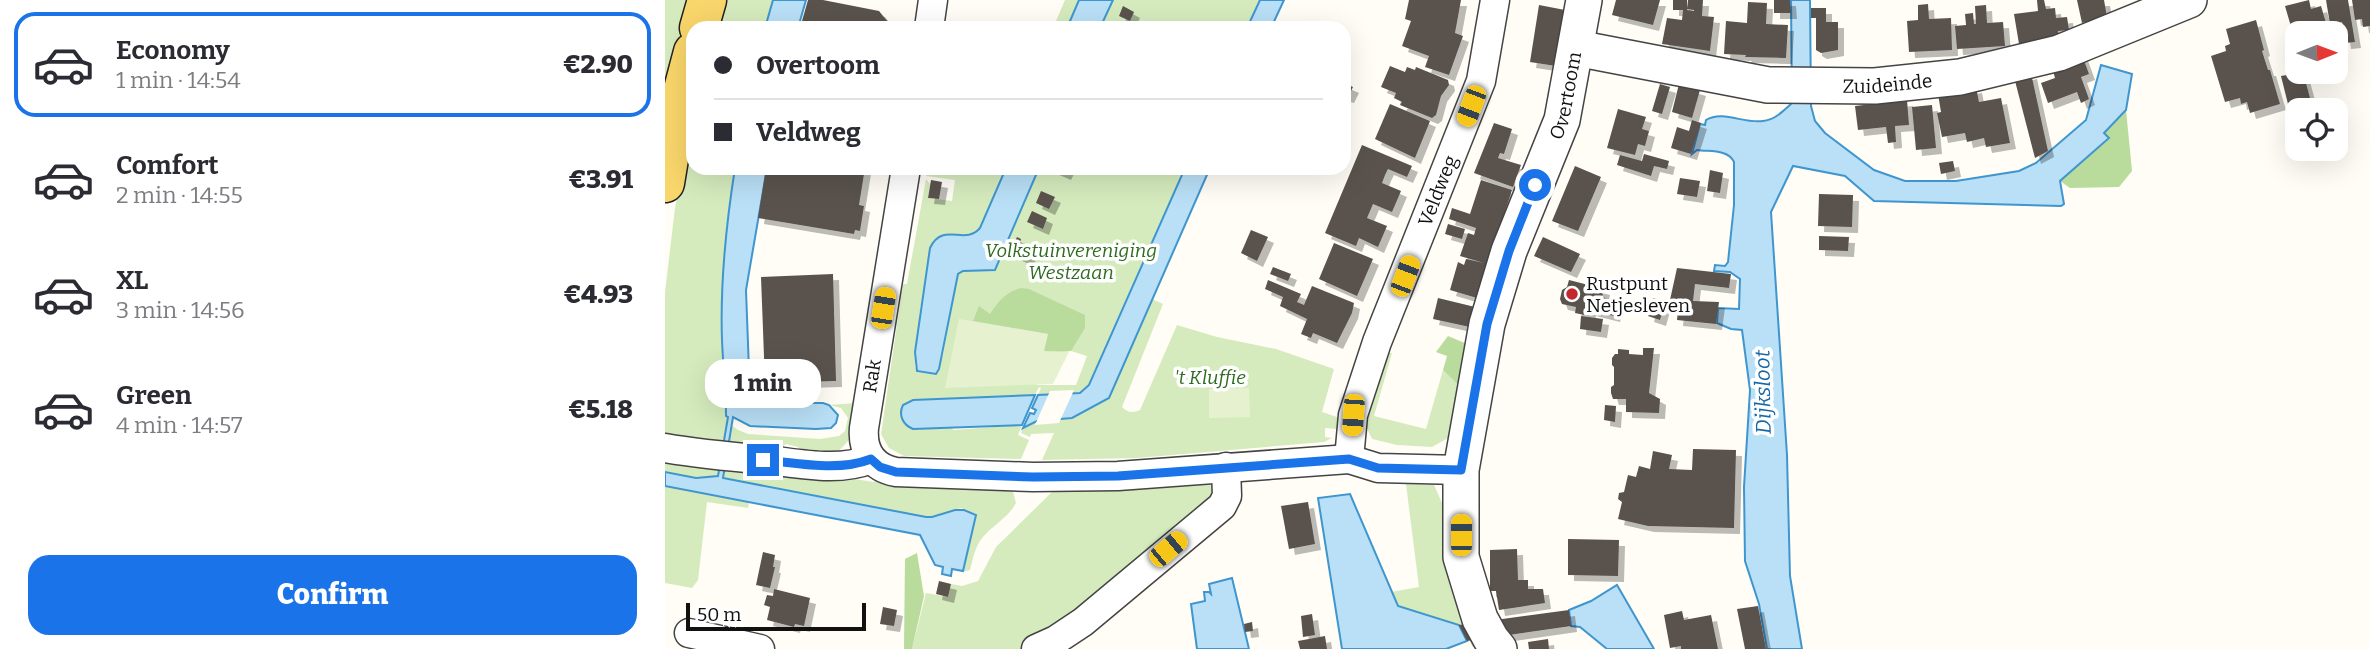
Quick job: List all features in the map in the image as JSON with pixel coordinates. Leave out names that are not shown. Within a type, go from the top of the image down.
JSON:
[{"type":"main road","points":[[701,21],[706,0]]},
{"type":"main road","points":[[665,183],[676,116],[686,78]]},
{"type":"street","points":[[930,21],[933,0]]},
{"type":"street","name":"Veldweg","points":[[1349,459],[1353,415],[1377,342],[1481,81],[1495,0]]},
{"type":"street","name":"Overtoom","points":[[1490,636],[1461,557],[1461,470],[1487,324],[1509,251],[1562,120],[1584,0]]},
{"type":"street","name":"Zuideinde","points":[[1576,48],[1768,85],[1875,86],[1960,77],[2059,52],[2189,0]]},
{"type":"street","name":"Rak","points":[[871,459],[865,446],[864,428],[905,175]]},
{"type":"street","points":[[665,448],[819,465],[857,464],[871,459],[880,467],[896,472],[1033,477],[1118,476],[1349,459],[1378,468],[1461,470]]},
{"type":"street","points":[[1036,649],[1056,640],[1083,622],[1221,506],[1227,496],[1226,467]]},
{"type":"street","points":[[689,633],[760,649]]},
{"type":"green space","points":[[665,0],[694,0],[689,21],[686,21],[686,32],[665,116]]},
{"type":"green space","points":[[723,0],[773,0],[767,21],[717,21]]},
{"type":"green space","points":[[1065,0],[1079,0],[1070,21],[1056,21]]},
{"type":"green space","points":[[1113,0],[1260,0],[1250,21],[1103,21]]},
{"type":"green space","points":[[2126,110],[2132,171],[2119,187],[2070,188],[2060,181],[2109,139],[2104,133]]},
{"type":"green space","points":[[686,151],[686,175],[734,175],[725,244],[722,296],[727,422],[748,434],[820,439],[839,436],[845,431],[848,418],[841,408],[829,405],[856,403],[851,440],[837,453],[800,452],[798,447],[786,444],[781,447],[722,440],[665,442],[665,292],[675,208]]},
{"type":"green space","name":"Volkstuinvereniging Westzaan","points":[[1003,175],[980,228],[973,235],[940,236],[930,248],[920,310],[915,366],[917,371],[936,374],[943,355],[958,274],[963,271],[995,270],[1036,175],[1182,175],[1093,378],[1080,393],[1038,395],[1041,388],[1039,387],[1035,395],[908,401],[913,429],[953,430],[1022,425],[1018,435],[1029,440],[1021,459],[904,456],[889,448],[881,434],[903,284],[907,284],[926,179],[930,184],[928,198],[952,201],[955,180],[926,176]],"holes":[[[1071,351],[1087,356],[1076,385],[1036,385],[1065,352]]]},
{"type":"green space","points":[[1021,288],[1029,289],[1085,315],[1085,328],[1071,351],[1043,352],[1048,334],[973,321],[979,306],[990,314],[1003,298]]},
{"type":"green space","name":"'t Kluffie","points":[[1152,299],[1163,304],[1122,407],[1124,409],[1131,412],[1140,410],[1177,325],[1217,337],[1276,349],[1334,369],[1322,412],[1337,417],[1337,429],[1325,428],[1325,437],[1332,438],[1324,442],[1137,458],[1042,460],[1054,433],[1031,434],[1030,437],[1021,433],[1023,428],[1037,421],[1072,418],[1109,398]]},
{"type":"green space","points":[[959,319],[1048,334],[1044,351],[1069,352],[1053,384],[945,388]]},
{"type":"green space","points":[[1448,336],[1467,344],[1458,385],[1443,370],[1447,356],[1436,352]]},
{"type":"green space","points":[[1384,353],[1392,353],[1374,416],[1426,429],[1443,370],[1458,385],[1448,438],[1432,447],[1397,445],[1372,439],[1362,417]]},
{"type":"green space","points":[[1249,388],[1250,417],[1209,418],[1209,389]]},
{"type":"green space","points":[[665,455],[874,482],[1012,488],[1016,503],[980,541],[970,570],[963,572],[976,516],[961,508],[926,517],[724,478],[724,472],[719,471],[717,477],[696,478],[665,472]]},
{"type":"green space","points":[[1204,481],[1214,488],[1215,498],[1048,638],[1022,649],[912,649],[926,593],[948,597],[951,584],[962,586],[978,581],[996,547],[1053,491]]},
{"type":"green space","points":[[1406,484],[1434,485],[1442,503],[1445,557],[1452,589],[1473,624],[1459,626],[1398,607],[1391,592],[1419,587]]},
{"type":"green space","points":[[665,486],[749,502],[748,508],[707,502],[698,580],[692,588],[665,583]]},
{"type":"green space","points":[[917,553],[924,596],[912,649],[904,649],[905,559]]},
{"type":"water","points":[[773,0],[806,0],[800,21],[767,21]]},
{"type":"water","points":[[1079,0],[1113,0],[1103,21],[1070,21]]},
{"type":"water","points":[[1260,0],[1284,0],[1274,21],[1250,21]]},
{"type":"water","name":"Dijksloot","points":[[1791,0],[1810,0],[1811,106],[1815,121],[1825,133],[1874,170],[1905,181],[1956,181],[2019,171],[2036,163],[2086,120],[2101,65],[2132,74],[2126,110],[2104,133],[2109,138],[2060,181],[2064,204],[2061,206],[1874,201],[1845,176],[1793,166],[1771,212],[1787,455],[1790,576],[1802,649],[1767,649],[1759,604],[1745,561],[1744,487],[1750,390],[1742,330],[1717,323],[1718,308],[1739,309],[1740,279],[1730,272],[1714,271],[1715,265],[1725,266],[1728,262],[1734,205],[1734,162],[1728,155],[1718,152],[1697,150],[1692,154],[1700,124],[1705,125],[1706,120],[1719,116],[1767,120],[1779,115],[1792,103]]},
{"type":"water","points":[[734,175],[766,175],[746,290],[750,397],[757,403],[823,403],[829,405],[838,415],[831,428],[816,429],[750,426],[733,417],[723,478],[926,517],[964,510],[976,515],[963,571],[952,569],[951,576],[942,574],[943,567],[935,565],[920,535],[665,486],[665,472],[696,478],[718,476],[728,417],[722,350],[726,232]]},
{"type":"water","points":[[1003,175],[1036,175],[995,270],[963,271],[958,274],[936,374],[917,371],[915,352],[930,248],[941,236],[968,235],[980,228]]},
{"type":"water","points":[[1182,175],[1207,175],[1109,398],[1072,418],[1037,421],[1023,428],[1030,413],[1034,414],[1036,410],[1032,408],[1038,395],[1080,393],[1089,385]]},
{"type":"water","points":[[1035,395],[1022,425],[913,429],[901,416],[903,405],[913,400]]},
{"type":"water","points":[[1350,494],[1398,606],[1459,625],[1467,641],[1446,649],[1342,649],[1318,498]]},
{"type":"water","points":[[1232,578],[1249,649],[1197,649],[1191,604],[1205,601],[1204,592],[1211,594],[1209,584]]},
{"type":"water","points":[[1617,585],[1654,649],[1607,649],[1580,627],[1571,626],[1569,610],[1591,601]]},
{"type":"pier","points":[[1074,390],[1059,423],[1035,425],[1050,391]]},
{"type":"building","points":[[808,0],[823,0],[879,11],[887,21],[802,21]]},
{"type":"building","points":[[1409,0],[1461,0],[1455,33],[1463,36],[1449,75],[1425,67],[1429,56],[1402,46],[1411,21],[1405,19]]},
{"type":"building","points":[[1616,0],[1660,0],[1653,25],[1612,15]]},
{"type":"building","points":[[1673,0],[1687,0],[1687,9],[1688,0],[1703,0],[1702,16],[1714,17],[1710,51],[1662,44],[1667,18],[1682,20],[1683,10],[1673,10]]},
{"type":"building","points":[[1774,0],[1790,0],[1791,13],[1774,13]]},
{"type":"building","points":[[2037,0],[2044,0],[2046,9],[2055,8],[2056,18],[2067,17],[2069,30],[2058,31],[2059,38],[2019,44],[2014,14],[2038,11]]},
{"type":"building","points":[[2077,0],[2104,0],[2107,17],[2082,23]]},
{"type":"building","points":[[2309,0],[2311,9],[2321,6],[2325,21],[2289,21],[2285,6]]},
{"type":"building","points":[[2326,0],[2348,0],[2355,42],[2349,43],[2349,21],[2330,21]]},
{"type":"building","points":[[2352,0],[2370,0],[2370,26],[2363,27],[2362,19],[2355,20]]},
{"type":"building","points":[[1748,2],[1767,3],[1766,24],[1788,25],[1786,58],[1724,54],[1726,21],[1747,23]]},
{"type":"building","points":[[1928,4],[1929,19],[1951,18],[1952,50],[1909,52],[1907,21],[1918,20],[1918,5]]},
{"type":"building","points":[[1539,5],[1565,10],[1556,66],[1530,62]]},
{"type":"building","points":[[1986,5],[1987,23],[2003,22],[2005,46],[1957,49],[1955,26],[1966,25],[1965,14],[1973,13],[1976,24],[1975,6]]},
{"type":"building","points":[[1123,6],[1134,12],[1130,21],[1119,16]]},
{"type":"building","points":[[1811,8],[1826,8],[1826,22],[1838,22],[1838,50],[1821,53],[1816,50],[1816,18],[1811,18]]},
{"type":"building","points":[[2256,20],[2264,50],[2262,51],[2280,104],[2250,113],[2247,102],[2241,104],[2240,98],[2225,102],[2211,56],[2226,51],[2225,46],[2230,44],[2226,29]]},
{"type":"building","points":[[2082,55],[2089,74],[2081,77],[2089,99],[2081,103],[2077,92],[2048,103],[2041,83],[2055,78],[2052,67]]},
{"type":"building","points":[[1390,66],[1405,72],[1407,67],[1415,70],[1416,67],[1448,80],[1449,85],[1441,96],[1436,115],[1432,118],[1400,105],[1402,102],[1394,98],[1396,93],[1381,87]]},
{"type":"building","points":[[2031,73],[2048,151],[2035,158],[2014,77]]},
{"type":"building","points":[[2285,75],[2285,84],[2306,84],[2310,98],[2286,98],[2281,76]]},
{"type":"building","points":[[1660,84],[1670,87],[1662,114],[1652,111]]},
{"type":"building","points":[[1679,84],[1700,90],[1692,118],[1672,112]]},
{"type":"building","points":[[1976,87],[1979,102],[2001,98],[2010,143],[1986,147],[1984,138],[1967,142],[1965,133],[1942,137],[1937,113],[1941,112],[1938,94]]},
{"type":"building","points":[[1907,100],[1909,125],[1895,126],[1896,142],[1888,143],[1886,127],[1858,130],[1855,106]]},
{"type":"building","points":[[1390,104],[1430,121],[1415,158],[1375,139]]},
{"type":"building","points":[[1932,105],[1936,148],[1916,150],[1912,107]]},
{"type":"building","points":[[1618,109],[1646,117],[1642,129],[1649,131],[1645,146],[1638,144],[1635,155],[1607,148]]},
{"type":"building","points":[[1692,120],[1701,123],[1691,154],[1671,148],[1677,127],[1689,131]]},
{"type":"building","points":[[1494,123],[1512,129],[1504,154],[1500,153],[1498,158],[1521,165],[1513,187],[1474,173]]},
{"type":"building","points":[[1362,145],[1412,166],[1407,177],[1388,169],[1385,175],[1382,183],[1401,191],[1392,212],[1373,204],[1367,218],[1387,226],[1378,247],[1359,238],[1356,246],[1325,233]]},
{"type":"building","points":[[1644,154],[1669,161],[1667,169],[1654,166],[1651,176],[1617,165],[1620,155],[1642,161]]},
{"type":"building","points":[[1953,161],[1955,171],[1941,174],[1939,163]]},
{"type":"building","points":[[1575,166],[1601,177],[1578,231],[1552,221]]},
{"type":"building","points":[[1710,170],[1723,173],[1720,193],[1707,191]]},
{"type":"building","points":[[765,175],[864,175],[859,205],[864,206],[860,231],[855,230],[854,234],[758,218]]},
{"type":"building","points":[[1680,178],[1700,181],[1697,197],[1677,194]]},
{"type":"building","points":[[931,180],[942,182],[939,199],[928,198]]},
{"type":"building","points":[[1481,180],[1512,190],[1477,298],[1450,290],[1458,262],[1464,265],[1466,259],[1484,263],[1460,256],[1468,233],[1474,235],[1476,228],[1449,219],[1452,208],[1470,214]]},
{"type":"building","points":[[1041,191],[1055,197],[1049,209],[1036,203]]},
{"type":"building","points":[[1819,194],[1853,195],[1852,227],[1818,226]]},
{"type":"building","points":[[1032,211],[1047,218],[1043,229],[1027,222]]},
{"type":"building","points":[[1448,224],[1465,229],[1462,239],[1445,234]]},
{"type":"building","points":[[1251,230],[1268,237],[1257,261],[1241,253]]},
{"type":"building","points":[[1819,236],[1849,237],[1848,251],[1819,250]]},
{"type":"building","points":[[1017,237],[1021,239],[1020,242],[1033,248],[1027,260],[1010,252]]},
{"type":"building","points":[[1543,237],[1580,254],[1571,272],[1534,256]]},
{"type":"building","points":[[1334,243],[1373,259],[1357,296],[1319,279]]},
{"type":"building","points":[[1273,267],[1291,274],[1288,281],[1270,274]]},
{"type":"building","points":[[1677,268],[1731,274],[1729,288],[1695,284],[1693,301],[1719,302],[1716,324],[1677,320],[1679,301],[1670,300]]},
{"type":"building","points":[[833,274],[836,381],[765,383],[761,277]]},
{"type":"building","points":[[1268,280],[1301,294],[1297,302],[1304,305],[1312,286],[1354,303],[1337,343],[1313,333],[1311,338],[1301,334],[1307,319],[1280,306],[1283,297],[1265,289]]},
{"type":"building","points":[[1569,280],[1604,289],[1602,297],[1618,301],[1614,316],[1590,310],[1589,316],[1575,313],[1576,307],[1562,304],[1562,290],[1567,287]]},
{"type":"building","points":[[1438,298],[1475,307],[1470,327],[1433,319]]},
{"type":"building","points":[[1653,298],[1665,302],[1660,320],[1648,316]]},
{"type":"building","points":[[1581,316],[1603,319],[1601,332],[1580,329]]},
{"type":"building","points":[[1643,348],[1654,348],[1649,393],[1660,399],[1659,413],[1626,412],[1626,399],[1613,399],[1611,393],[1611,387],[1614,385],[1612,358],[1618,354],[1618,349],[1629,350],[1629,354],[1643,355]]},
{"type":"building","points":[[1605,405],[1616,406],[1615,422],[1604,420]]},
{"type":"building","points":[[1693,449],[1736,450],[1734,528],[1648,526],[1618,519],[1622,502],[1618,499],[1619,493],[1624,492],[1628,475],[1636,477],[1639,466],[1650,469],[1653,451],[1672,455],[1669,469],[1692,470]]},
{"type":"building","points":[[1308,502],[1315,544],[1289,549],[1281,506]]},
{"type":"building","points":[[1568,539],[1619,540],[1618,576],[1568,575]]},
{"type":"building","points":[[1517,549],[1518,580],[1528,580],[1528,589],[1543,589],[1545,603],[1499,610],[1496,591],[1490,591],[1490,550]]},
{"type":"building","points":[[763,552],[775,555],[770,588],[756,585]]},
{"type":"building","points":[[939,581],[951,584],[948,597],[936,594]]},
{"type":"building","points":[[774,589],[810,598],[804,626],[795,624],[794,627],[767,620],[770,607],[764,605],[767,595],[773,596]]},
{"type":"building","points":[[1758,606],[1766,649],[1745,649],[1737,609]]},
{"type":"building","points":[[883,607],[897,610],[894,626],[880,624]]},
{"type":"building","points":[[1569,610],[1571,626],[1467,641],[1459,625]]},
{"type":"building","points":[[1682,611],[1684,620],[1711,615],[1718,649],[1681,649],[1681,646],[1670,648],[1664,615]]},
{"type":"building","points":[[1312,614],[1315,635],[1303,637],[1301,616]]},
{"type":"building","points":[[1252,622],[1253,631],[1245,632],[1244,624]]},
{"type":"building","points":[[1325,636],[1327,649],[1300,649],[1298,641]]},
{"type":"building","points":[[1548,639],[1549,649],[1529,649],[1528,642]]},
{"type":"place","name":"Rustpunt Netjesleven","points":[[1572,294]]},
{"type":"route","points":[[763,460],[841,466],[871,459],[880,467],[896,472],[1033,477],[1118,476],[1349,459],[1378,468],[1461,470],[1487,324],[1509,251],[1535,185]]}]
